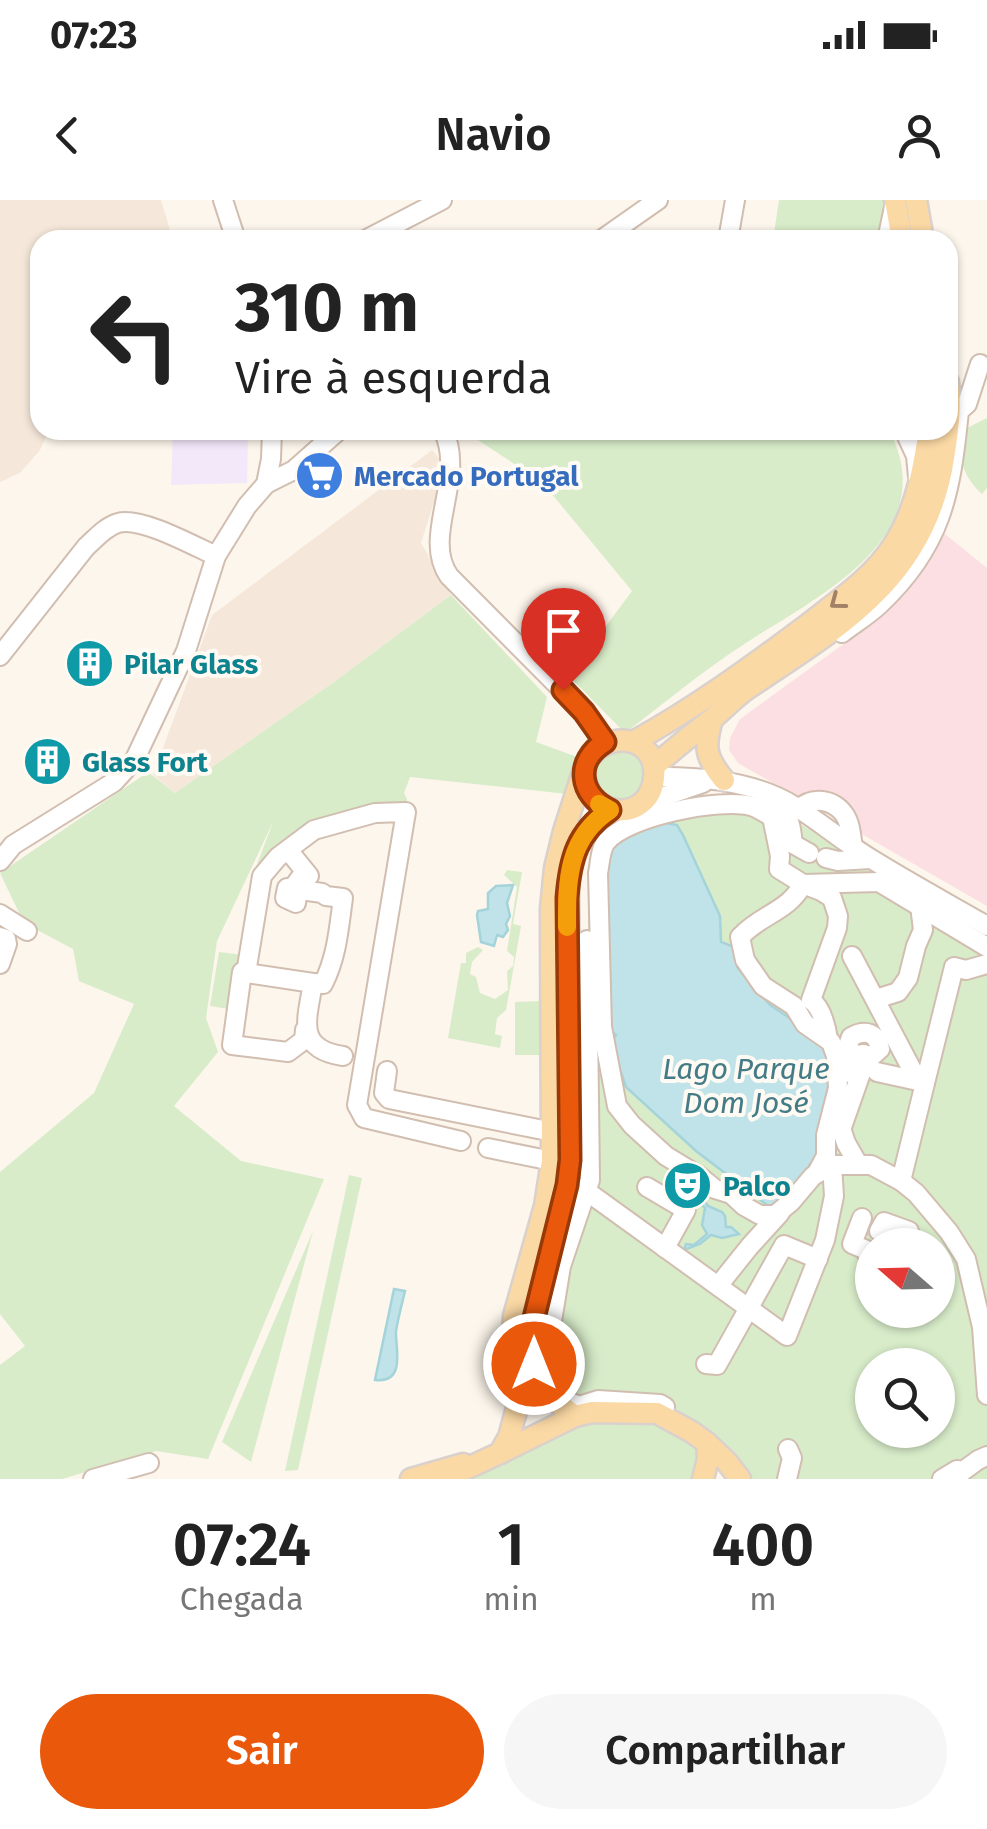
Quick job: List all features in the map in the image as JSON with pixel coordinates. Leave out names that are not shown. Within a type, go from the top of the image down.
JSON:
[{"type":"main road","points":[[902,200],[902,230]]},
{"type":"main road","points":[[902,200],[918,230]]},
{"type":"main road","points":[[654,772],[684,739],[746,690],[868,578],[895,544],[917,496],[927,440]]},
{"type":"main road","points":[[633,742],[862,609],[916,540],[942,473],[947,440]]},
{"type":"main road","points":[[712,719],[706,748],[719,780]]},
{"type":"main road","points":[[411,1479],[500,1452],[514,1422],[520,1394],[514,1316],[545,1206],[552,1161],[551,909],[555,868],[590,754],[605,742],[619,740],[633,742],[650,756],[652,788],[630,809],[610,810],[596,819],[578,843],[568,879],[570,1132],[576,1188],[540,1287],[532,1337],[534,1364],[549,1393],[575,1416]]},
{"type":"main road","points":[[584,772],[590,796],[610,810]]},
{"type":"main road","points":[[520,1394],[531,1398],[549,1393]]},
{"type":"main road","points":[[450,1479],[575,1416],[592,1412],[657,1413],[707,1443],[740,1479]]},
{"type":"main road","points":[[703,1479],[707,1443]]},
{"type":"street","points":[[223,200],[233,230]]},
{"type":"street","points":[[384,230],[442,200]]},
{"type":"street","points":[[615,230],[658,200]]},
{"type":"street","points":[[730,230],[735,200]]},
{"type":"street","points":[[891,230],[902,200]]},
{"type":"street","points":[[958,429],[960,411],[967,404],[980,364]]},
{"type":"street","points":[[266,484],[272,440]]},
{"type":"street","points":[[0,860],[13,846],[114,782],[135,759],[186,652],[216,556],[247,506],[266,484],[294,470],[328,440]]},
{"type":"street","points":[[446,440],[451,464],[439,544],[441,565],[584,712],[605,742]]},
{"type":"street","points":[[909,440],[918,468],[917,496]]},
{"type":"street","points":[[842,633],[897,586],[932,536],[941,517],[957,440]]},
{"type":"street","points":[[0,656],[86,547],[116,524],[128,521],[144,525],[216,556]]},
{"type":"street","points":[[654,772],[719,780],[765,792],[797,807],[870,859],[987,926]]},
{"type":"street","points":[[639,804],[719,780]]},
{"type":"street","points":[[751,1479],[698,1424],[660,1404],[598,1400],[578,1406],[563,1398],[545,1364],[576,1188],[590,1180],[588,871],[594,844],[609,828],[684,797],[754,797],[787,815],[794,844],[838,862],[870,859]]},
{"type":"street","points":[[791,1202],[768,1217],[752,1212],[731,1194],[714,1190],[666,1156],[617,1106],[602,1026],[598,873],[606,841],[636,824],[685,807],[748,805],[772,817],[780,869],[832,898],[838,916],[837,928],[803,1003],[805,1024],[828,1039],[836,1056],[838,1118],[858,1164]]},
{"type":"street","points":[[797,807],[798,838],[815,853]]},
{"type":"street","points":[[246,973],[262,876],[314,830],[374,814],[406,812],[357,1106],[364,1118],[461,1141]]},
{"type":"street","points":[[288,850],[310,876],[300,878],[292,892]]},
{"type":"street","points":[[803,884],[879,882],[987,947]]},
{"type":"street","points":[[803,884],[788,904],[751,924],[740,937],[745,960],[764,986],[803,1003]]},
{"type":"street","points":[[259,891],[322,893],[343,898],[336,950],[323,984],[242,972],[232,1045],[247,1054],[288,1052],[304,1040],[314,983]]},
{"type":"street","points":[[864,1031],[877,1001],[898,992],[908,978],[923,930],[920,906]]},
{"type":"street","points":[[0,914],[27,931]]},
{"type":"street","points":[[0,937],[7,944],[0,964]]},
{"type":"street","points":[[852,956],[922,1082]]},
{"type":"street","points":[[966,970],[987,964]]},
{"type":"street","points":[[901,1180],[922,1082],[954,967],[987,976]]},
{"type":"street","points":[[305,1030],[322,1050],[343,1056]]},
{"type":"street","points":[[839,1066],[851,1037],[864,1031],[879,1041],[880,1049],[826,1135],[824,1170],[834,1196],[869,1225]]},
{"type":"street","points":[[839,1066],[864,1054],[870,1066],[922,1082]]},
{"type":"street","points":[[387,1071],[384,1092],[389,1098],[553,1132]]},
{"type":"street","points":[[488,1148],[552,1161]]},
{"type":"street","points":[[718,1286],[750,1246],[824,1170],[871,1165],[901,1180],[916,1193],[944,1244],[966,1259],[982,1327],[987,1395]]},
{"type":"street","points":[[647,1187],[692,1214],[664,1248]]},
{"type":"street","points":[[576,1188],[787,1336],[820,1253],[834,1196]]},
{"type":"street","points":[[706,1364],[717,1366],[781,1251],[791,1202]]},
{"type":"street","points":[[750,1246],[820,1253],[869,1225],[884,1222],[903,1228]]},
{"type":"street","points":[[866,1228],[869,1225]]},
{"type":"street","points":[[787,1479],[792,1458],[788,1449]]},
{"type":"street","points":[[942,1479],[957,1470],[964,1472],[987,1456]]},
{"type":"street","points":[[93,1479],[149,1463]]},
{"type":"shaded area","points":[[0,200],[161,200],[170,230],[30,230],[30,440],[44,440],[20,473],[0,482]]},
{"type":"shaded area","points":[[173,440],[248,440],[247,483],[171,485]]},
{"type":"shaded area","points":[[432,450],[439,458],[436,496],[421,543],[451,595],[175,793],[153,775],[212,615]]},
{"type":"shaded area","points":[[941,531],[987,568],[987,906],[738,763],[729,750],[730,738],[740,719],[881,617]]},
{"type":"green space","points":[[779,200],[884,200],[880,230],[774,230]]},
{"type":"green space","points":[[987,418],[987,488],[982,494],[966,473],[960,440],[961,431]]},
{"type":"green space","points":[[478,440],[893,440],[902,467],[900,501],[888,531],[867,558],[809,603],[717,662],[625,733],[569,676],[632,591],[551,493]]},
{"type":"green space","points":[[451,595],[547,697],[536,742],[580,758],[567,794],[410,777],[404,793],[406,811],[346,819],[278,856],[249,938],[241,937],[253,875],[273,822],[217,941],[206,1018],[218,1052],[174,1106],[241,1161],[324,1179],[208,1459],[156,1451],[62,1479],[0,1479],[0,1365],[25,1346],[0,1314],[0,1172],[94,1093],[134,1004],[79,981],[73,949],[24,923],[0,873],[148,772],[175,793]]},
{"type":"green space","points":[[620,750],[638,758],[646,776],[638,794],[620,802],[602,794],[594,776],[602,758]]},
{"type":"green space","points":[[684,798],[754,798],[987,937],[987,1479],[752,1479],[699,1424],[659,1402],[564,1398],[547,1364],[584,1196],[589,872],[594,845],[609,829]]},
{"type":"green space","points":[[507,870],[522,872],[513,924],[521,926],[506,1010],[497,1018],[495,1034],[502,1036],[500,1048],[448,1038],[466,953],[478,947],[483,950],[472,962],[470,974],[476,977],[480,993],[495,999],[508,990],[507,971],[513,966],[514,957],[507,951],[517,887],[504,875]]},
{"type":"green space","points":[[219,952],[244,955],[235,1010],[210,1006]]},
{"type":"green space","points":[[542,1001],[544,1055],[515,1055],[515,1002]]},
{"type":"green space","points":[[349,1175],[362,1178],[298,1470],[285,1471]]},
{"type":"green space","points":[[313,1231],[251,1462],[222,1442]]},
{"type":"green space","points":[[598,1416],[655,1420],[702,1449],[699,1479],[458,1479]]},
{"type":"water","name":"Lago Parque Dom José","points":[[661,822],[677,825],[683,835],[720,916],[721,942],[742,950],[737,967],[770,1005],[823,1040],[834,1078],[824,1127],[817,1140],[826,1155],[810,1164],[800,1183],[771,1208],[696,1151],[626,1087],[611,1043],[616,1035],[611,1031],[607,867],[611,848],[625,836]]},
{"type":"water","points":[[513,885],[507,903],[508,930],[503,937],[497,935],[494,946],[481,942],[477,915],[478,911],[488,909],[488,893],[496,886]]},
{"type":"water","points":[[675,1186],[700,1195],[708,1206],[722,1212],[726,1227],[739,1234],[722,1238],[711,1235],[700,1244],[684,1250],[686,1244],[694,1245],[707,1234],[702,1225],[705,1208],[697,1200],[675,1195]]},
{"type":"water","points":[[394,1289],[405,1291],[396,1331],[397,1363],[392,1376],[375,1380]]},
{"type":"tunnel","points":[[867,1225],[873,1228]]},
{"type":"slow traffic","points":[[567,927],[568,879],[578,843],[596,819],[610,810],[599,804]]},
{"type":"place","name":"Mercado Portugal","points":[[319,476]]},
{"type":"place","name":"Pilar Glass","points":[[89,664]]},
{"type":"place","name":"Glass Fort","points":[[47,762]]},
{"type":"place","name":"Palco","points":[[688,1186]]},
{"type":"route","points":[[534,1364],[534,1318],[570,1160],[568,879],[578,843],[596,819],[610,810],[590,796],[584,772],[590,754],[605,742],[563,690]]}]
